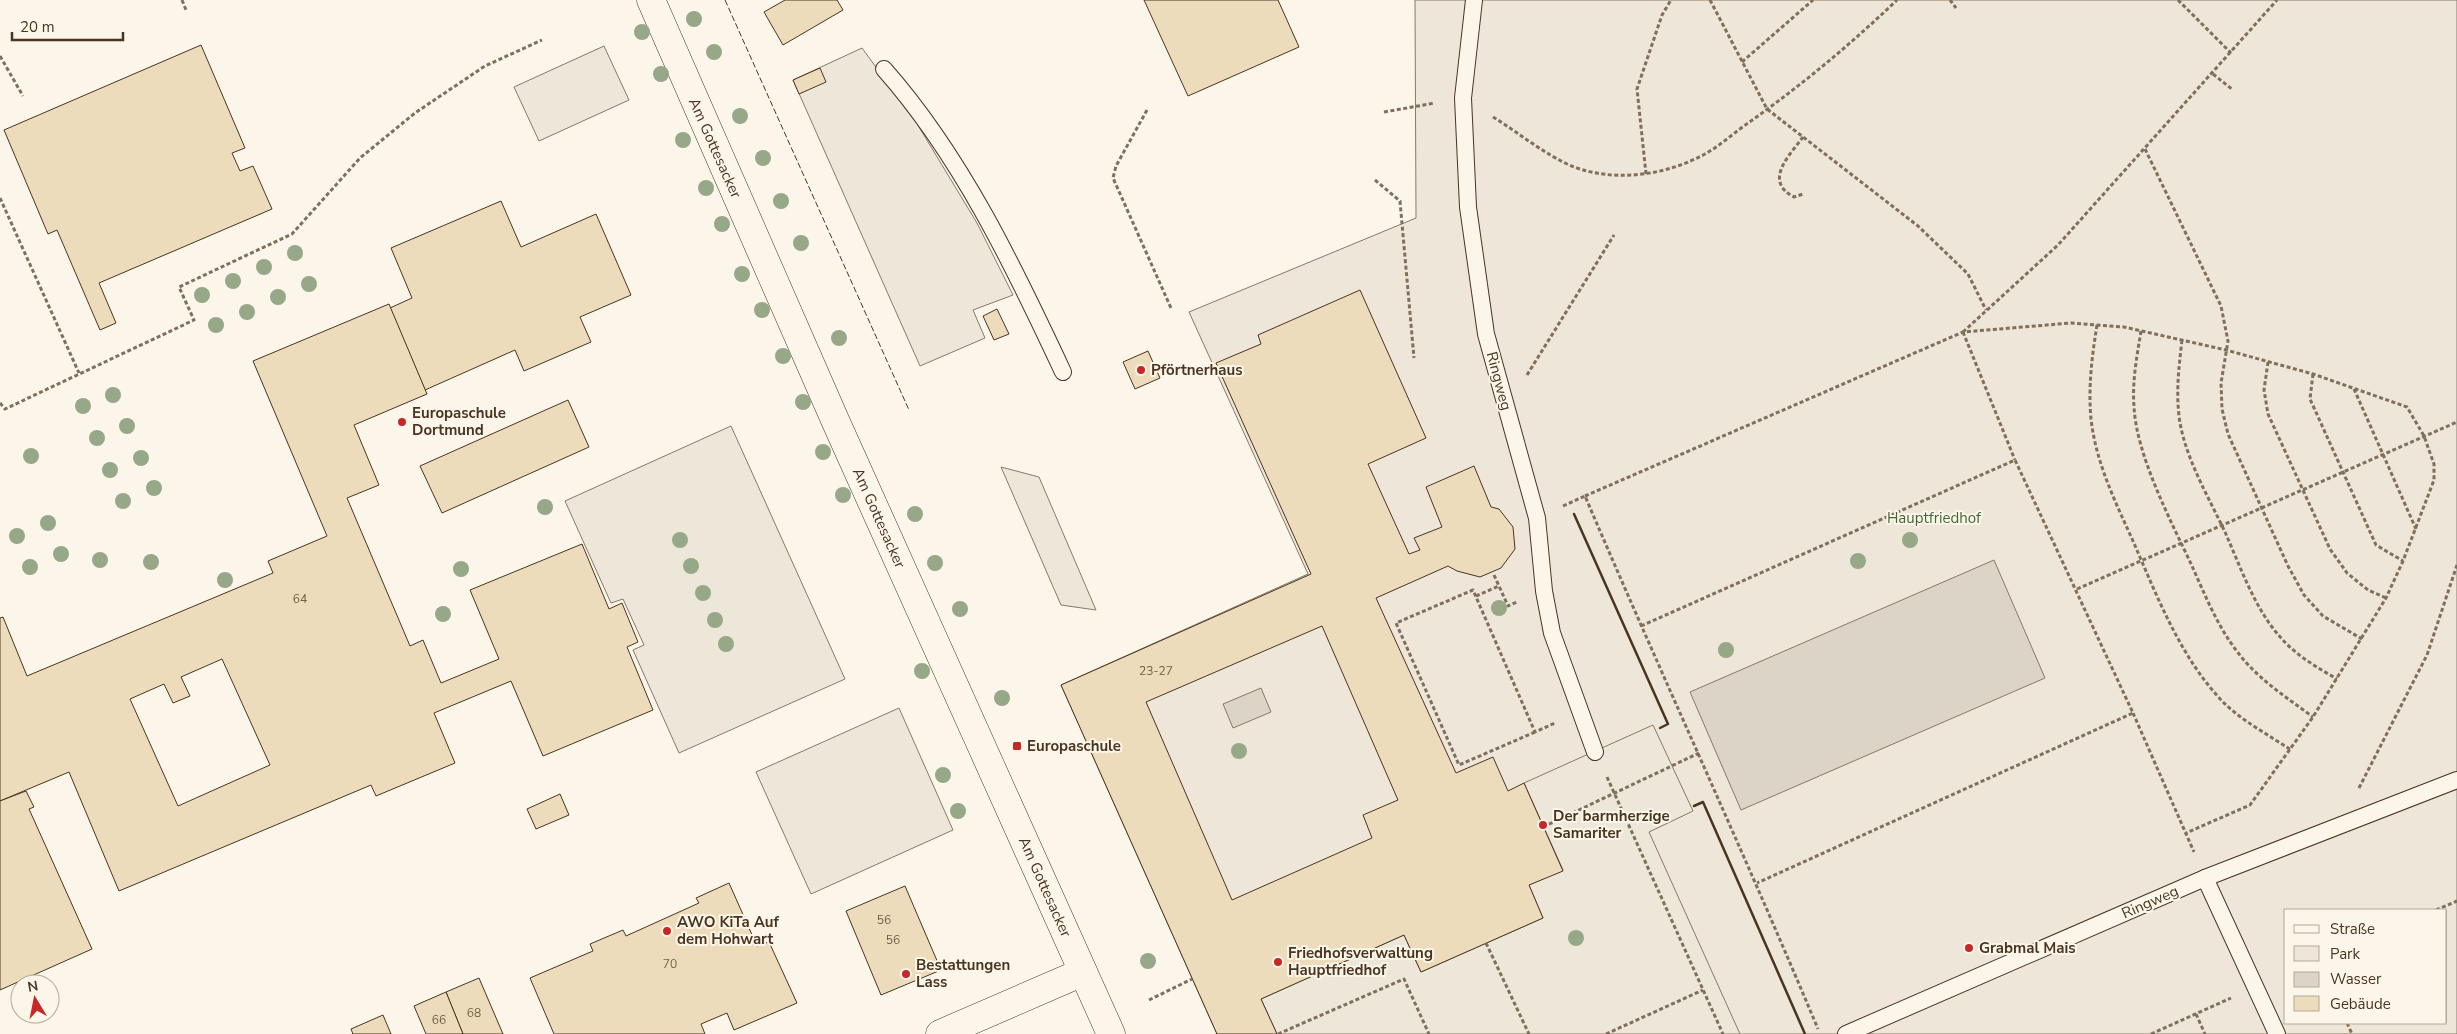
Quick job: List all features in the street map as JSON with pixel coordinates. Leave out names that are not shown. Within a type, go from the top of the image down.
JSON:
[{"type":"street","name":"Am Gottesacker","points":[[651,0],[712,142],[1112,1034]]},
{"type":"street","points":[[940,1034],[1083,972]]},
{"type":"lane","name":"Ringweg","points":[[1474,0],[1463,98],[1468,207],[1486,334],[1538,518],[1544,591],[1552,632],[1595,752]]},
{"type":"lane","points":[[884,68],[912,101],[936,134],[1018,274],[1063,372]]},
{"type":"lane","name":"Ringweg","points":[[1846,1034],[2205,878],[2457,780]]},
{"type":"lane","points":[[2205,878],[2277,1034]]},
{"type":"path","points":[[182,0],[186,10]]},
{"type":"path","points":[[1646,174],[1638,89],[1662,15],[1671,0]]},
{"type":"path","points":[[1710,0],[1767,109],[1918,226],[1968,274],[1986,310]]},
{"type":"path","points":[[1742,62],[1813,0]]},
{"type":"path","points":[[1384,112],[1463,98],[1570,165],[1608,175],[1646,174],[1675,166],[1705,154],[1839,54],[1897,0]]},
{"type":"path","points":[[1950,0],[1956,8]]},
{"type":"path","points":[[2178,0],[2231,53]]},
{"type":"path","points":[[1963,332],[2058,245],[2278,0]]},
{"type":"path","points":[[0,404],[5,409],[194,320],[179,287],[292,234],[360,158],[415,113],[485,66],[542,40]]},
{"type":"path","points":[[0,56],[22,96]]},
{"type":"path","points":[[2212,74],[2233,90]]},
{"type":"path","points":[[1147,110],[1116,166],[1113,178],[1171,308]]},
{"type":"path","points":[[1803,137],[1780,171],[1779,183],[1785,192],[1794,197],[1803,194]]},
{"type":"path","points":[[2145,149],[2220,306],[2228,341],[2221,383],[2222,409],[2228,434],[2263,507],[2288,566],[2304,595],[2323,616],[2362,639]]},
{"type":"path","points":[[1374,180],[1400,201],[1414,358]]},
{"type":"path","points":[[0,198],[79,373]]},
{"type":"path","points":[[1523,382],[1614,235]]},
{"type":"path","points":[[1568,504],[1963,332],[2071,323],[2141,331],[2226,350],[2313,374],[2407,407],[2424,436],[2434,464],[2434,480],[2416,530],[2386,598],[2313,717],[2250,806],[2186,833]]},
{"type":"path","points":[[2097,325],[2090,371],[2091,419],[2099,464],[2141,561],[2170,623],[2194,668],[2224,703],[2291,750]]},
{"type":"path","points":[[2141,331],[2134,380],[2134,408],[2140,447],[2181,543],[2217,621],[2236,651],[2264,681],[2313,717]]},
{"type":"path","points":[[1963,332],[2015,460],[2133,712],[2205,878]]},
{"type":"path","points":[[2182,340],[2177,380],[2179,417],[2186,447],[2261,610],[2282,640],[2314,666],[2337,679]]},
{"type":"path","points":[[2268,362],[2264,390],[2268,414],[2330,549],[2347,572],[2368,590],[2386,598]]},
{"type":"path","points":[[2313,374],[2310,399],[2376,545],[2403,561]]},
{"type":"path","points":[[2354,388],[2416,530]]},
{"type":"path","points":[[2077,589],[2457,422]]},
{"type":"path","points":[[1641,626],[2015,460]]},
{"type":"path","points":[[1585,496],[1641,626],[1757,883],[1821,1034]]},
{"type":"path","points":[[2340,824],[2427,655],[2457,565]]},
{"type":"path","points":[[1476,596],[1499,586]]},
{"type":"path","points":[[1535,732],[1473,590],[1396,623],[1459,765],[1535,732],[1581,712]]},
{"type":"path","points":[[1757,883],[2133,712]]},
{"type":"path","points":[[1544,827],[1699,753]]},
{"type":"path","points":[[1615,794],[1723,1034]]},
{"type":"path","points":[[2438,909],[2457,901]]},
{"type":"path","points":[[1486,943],[1529,1034]]},
{"type":"path","points":[[1149,1000],[1192,979]]},
{"type":"path","points":[[1278,1034],[1404,979],[1429,1034]]},
{"type":"path","points":[[1606,1034],[1703,990]]},
{"type":"path","points":[[2151,1034],[2223,1002]]},
{"type":"path","points":[[2196,1014],[2205,1034]]},
{"type":"green space","name":"Hauptfriedhof","points":[[1415,0],[2457,0],[2457,1034],[1217,1034],[1061,685],[1308,574],[1189,312],[1416,218]]},
{"type":"shaded area","points":[[604,46],[629,100],[539,141],[514,87]]},
{"type":"shaded area","points":[[862,48],[916,122],[977,223],[1013,295],[973,310],[985,338],[920,366],[793,80]]},
{"type":"shaded area","points":[[731,426],[845,679],[679,753],[633,650],[644,645],[623,599],[611,603],[565,501]]},
{"type":"shaded area","points":[[1001,467],[1039,477],[1096,610],[1061,605]]},
{"type":"shaded area","points":[[899,708],[953,830],[811,894],[756,772]]},
{"type":"shaded area","points":[[1653,725],[1693,811],[1649,832],[1740,1034],[1277,1034],[1261,999],[1404,935],[1421,972],[1543,918],[1529,885],[1563,870],[1524,783]]},
{"type":"water","points":[[1994,560],[2045,678],[1741,810],[1690,692]]},
{"type":"water","points":[[1261,688],[1271,712],[1233,728],[1223,704]]},
{"type":"building","points":[[785,0],[837,0],[843,10],[783,45],[764,12]]},
{"type":"building","points":[[1144,0],[1278,0],[1299,47],[1188,96]]},
{"type":"building","points":[[201,45],[245,148],[232,153],[240,171],[253,166],[272,209],[99,283],[116,323],[100,330],[57,230],[48,234],[4,130]]},
{"type":"building","points":[[820,68],[826,82],[799,94],[793,80]]},
{"type":"building","points":[[501,201],[521,247],[596,214],[631,295],[580,317],[591,342],[524,371],[515,350],[425,390],[390,308],[412,298],[391,248]]},
{"type":"building","points":[[1360,290],[1426,438],[1368,464],[1409,554],[1420,550],[1414,538],[1442,527],[1426,487],[1474,466],[1491,507],[1499,509],[1513,527],[1515,549],[1501,568],[1480,577],[1457,571],[1448,566],[1376,598],[1456,773],[1493,757],[1508,791],[1524,783],[1563,871],[1529,885],[1543,918],[1421,972],[1404,935],[1261,999],[1277,1034],[1217,1034],[1061,685],[1311,574],[1216,363],[1261,344],[1258,335]],"holes":[[[1322,626],[1398,800],[1363,815],[1372,838],[1232,900],[1146,702]]]},
{"type":"building","points":[[389,304],[427,394],[354,425],[379,485],[347,498],[410,646],[423,640],[441,683],[499,659],[470,590],[582,544],[609,609],[622,603],[638,642],[627,647],[653,710],[543,756],[511,681],[434,713],[455,763],[376,796],[371,785],[119,891],[69,772],[0,801],[0,618],[3,617],[27,676],[273,573],[268,561],[327,536],[253,361]],"holes":[[[222,659],[270,765],[178,806],[130,699],[164,684],[173,703],[190,696],[181,677]]]},
{"type":"building","points":[[997,309],[1009,334],[994,340],[983,316]]},
{"type":"building","name":"Pförtnerhaus","points":[[1148,351],[1160,378],[1135,389],[1123,362]]},
{"type":"building","points":[[568,400],[589,447],[442,513],[420,466]]},
{"type":"building","points":[[26,791],[34,807],[29,809],[92,949],[36,974],[10,974],[10,986],[0,990],[0,801]]},
{"type":"building","points":[[560,794],[569,815],[536,829],[527,809]]},
{"type":"building","points":[[729,883],[757,946],[769,942],[797,1003],[734,1030],[727,1013],[701,1024],[705,1034],[554,1034],[530,978],[593,951],[590,944],[623,930],[626,936],[699,903],[696,898]]},
{"type":"building","points":[[905,886],[941,970],[881,995],[846,911]]},
{"type":"building","points":[[479,978],[503,1034],[463,1034],[446,992]]},
{"type":"building","points":[[446,992],[463,1034],[426,1034],[414,1006]]},
{"type":"building","points":[[383,1015],[391,1034],[353,1034],[351,1029]]},
{"type":"fence","points":[[725,0],[909,410]]},
{"type":"wall","points":[[1574,514],[1668,724],[1660,728]]},
{"type":"wall","points":[[1694,806],[1703,802],[1805,1034]]},
{"type":"place","name":"Pförtnerhaus","points":[[1141,370]]},
{"type":"place","name":"Europaschule Dortmund","points":[[402,422]]},
{"type":"place","name":"Europaschule","points":[[1017,746]]},
{"type":"place","name":"Der barmherzige Samariter","points":[[1543,825]]},
{"type":"place","name":"AWO KiTa Auf dem Hohwart","points":[[667,931]]},
{"type":"place","name":"Grabmal Mais","points":[[1969,948]]},
{"type":"place","name":"Friedhofsverwaltung Hauptfriedhof","points":[[1278,962]]},
{"type":"place","name":"Bestattungen Lass","points":[[906,974]]}]
